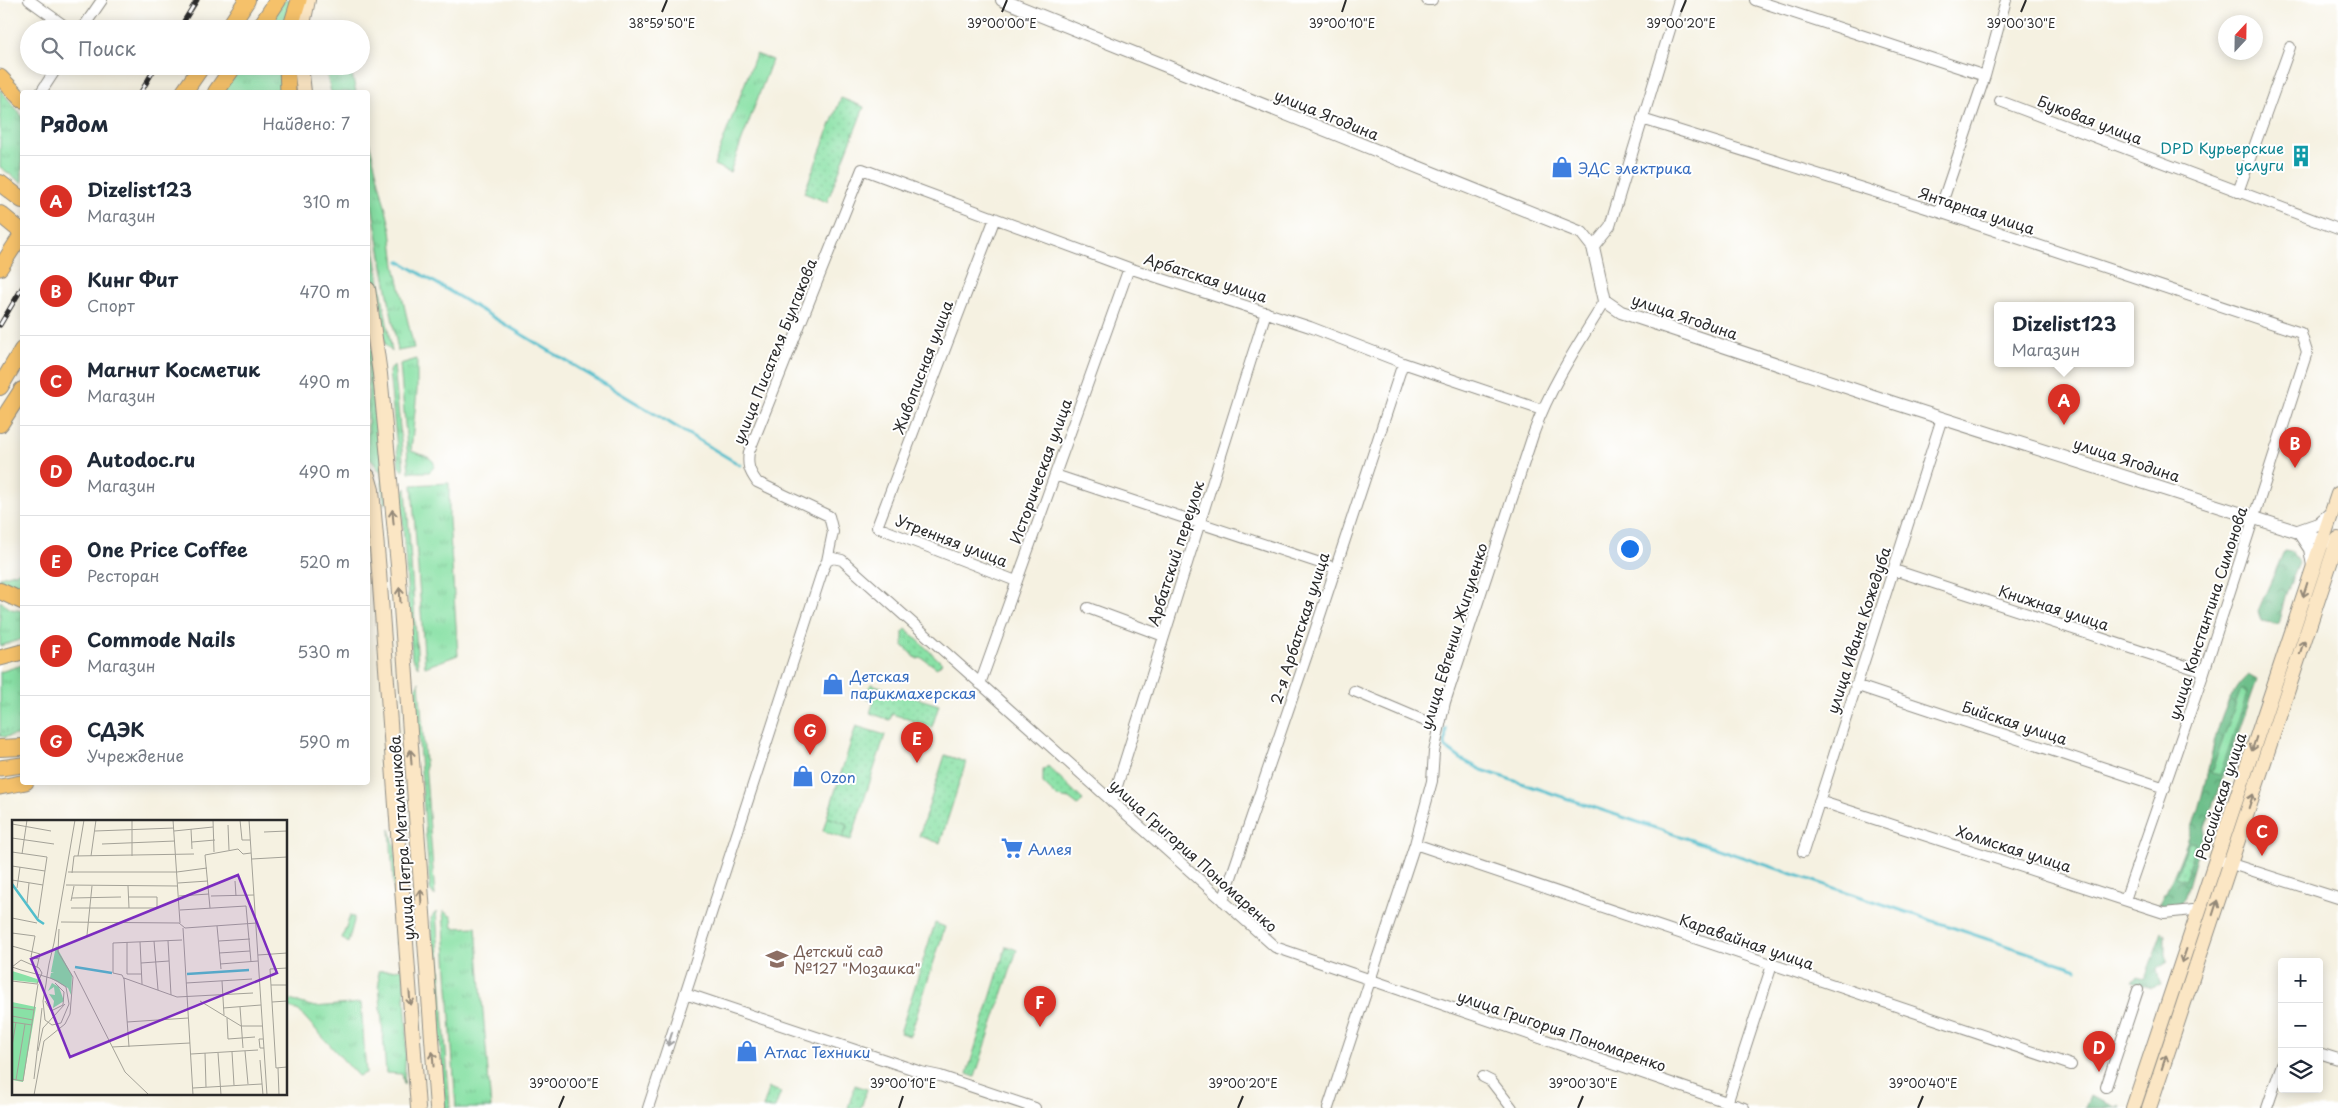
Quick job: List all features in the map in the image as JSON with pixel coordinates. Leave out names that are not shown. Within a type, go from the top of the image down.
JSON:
[{"type":"highway","points":[[234,20],[247,0]]},
{"type":"highway","points":[[265,20],[278,0]]},
{"type":"highway","points":[[185,90],[196,75]]},
{"type":"highway","points":[[217,90],[228,75]]},
{"type":"highway","points":[[0,183],[20,199]]},
{"type":"highway","points":[[4,217],[20,231]]},
{"type":"highway","points":[[0,387],[20,353]]},
{"type":"highway","points":[[0,424],[20,393]]},
{"type":"highway","points":[[0,591],[20,600]]},
{"type":"highway","points":[[0,748],[20,747]]},
{"type":"main road","points":[[293,20],[299,0]]},
{"type":"main road","points":[[304,20],[308,0]]},
{"type":"main road","points":[[287,75],[288,90]]},
{"type":"main road","points":[[302,75],[304,90]]},
{"type":"main road","points":[[0,77],[20,98]]},
{"type":"main road","points":[[0,268],[20,236]]},
{"type":"main road","name":"улица Петра Метальникова","points":[[370,303],[380,374],[398,565],[437,1108]]},
{"type":"main road","name":"улица Петра Метальникова","points":[[370,483],[379,572],[418,1108]]},
{"type":"main road","name":"Российская улица","points":[[2133,1108],[2338,494]]},
{"type":"main road","name":"Российская улица","points":[[2148,1108],[2337,541]]},
{"type":"main road","points":[[379,572],[384,563],[398,565]]},
{"type":"main road","points":[[0,658],[20,653]]},
{"type":"main road","points":[[0,768],[20,764]]},
{"type":"main road","points":[[0,787],[20,783]]},
{"type":"street","points":[[30,0],[57,20]]},
{"type":"street","points":[[88,20],[102,0]]},
{"type":"street","name":"улица Ягодина","points":[[1002,0],[1582,233],[1593,247]]},
{"type":"street","points":[[1605,301],[1593,247],[1610,226],[1679,0]]},
{"type":"street","points":[[1754,0],[1985,76]]},
{"type":"street","points":[[1939,212],[1985,76],[2006,0]]},
{"type":"street","points":[[2238,192],[2290,47]]},
{"type":"street","points":[[42,90],[52,75]]},
{"type":"street","name":"Буковая улица","points":[[2000,101],[2338,229]]},
{"type":"street","name":"Янтарная улица","points":[[1642,119],[1939,212],[2301,333]]},
{"type":"street","name":"Арбатская улица","points":[[862,169],[1129,268],[1266,312],[1403,363],[1542,410]]},
{"type":"street","name":"улица Писателя Булгакова","points":[[830,560],[833,532],[829,516],[756,482],[749,472],[748,461],[749,452],[862,169]]},
{"type":"street","name":"Живописная улица","points":[[877,527],[995,218]]},
{"type":"street","name":"Историческая улица","points":[[980,684],[1129,268]]},
{"type":"street","name":"улица Ягодина","points":[[1605,301],[1621,312],[1942,418],[2322,539],[2337,541]]},
{"type":"street","name":"улица Евгении Жигуленко","points":[[1328,1108],[1415,844],[1432,781],[1434,752],[1445,702],[1542,410],[1566,363],[1605,301]]},
{"type":"street","name":"Арбатский переулок","points":[[1112,802],[1266,312]]},
{"type":"street","name":"улица Константина Симонова","points":[[2126,900],[2204,672],[2307,352],[2301,333]]},
{"type":"street","name":"2-я Арбатская улица","points":[[1223,901],[1312,640],[1403,363]]},
{"type":"street","name":"улица Ивана Кожедуба","points":[[1803,852],[1942,418]]},
{"type":"street","points":[[1055,475],[1335,568]]},
{"type":"street","points":[[2314,566],[2310,549],[2298,531],[2318,524],[2332,512]]},
{"type":"street","name":"Утренняя улица","points":[[877,527],[1016,582]]},
{"type":"street","points":[[648,1108],[830,560]]},
{"type":"street","name":"улица Григория Пономаренко","points":[[830,560],[842,560],[1275,947],[1727,1105],[1744,1108]]},
{"type":"street","name":"Книжная улица","points":[[1894,570],[2204,672]]},
{"type":"street","points":[[1088,608],[1164,636]]},
{"type":"street","name":"Бийская улица","points":[[1855,685],[2165,788]]},
{"type":"street","points":[[1354,691],[1439,727]]},
{"type":"street","name":"Холмская улица","points":[[1819,801],[2164,913],[2185,910],[2200,912]]},
{"type":"street","name":"Каравайная улица","points":[[1415,844],[2071,1065]]},
{"type":"street","points":[[2216,860],[2338,898]]},
{"type":"street","points":[[1727,1105],[1772,965]]},
{"type":"street","points":[[2106,1087],[2138,990]]},
{"type":"street","points":[[685,993],[1035,1108]]},
{"type":"street","points":[[2323,1054],[2338,1059]]},
{"type":"street","points":[[2267,1108],[2278,1076]]},
{"type":"street","points":[[1483,1077],[1491,1081],[1512,1108]]},
{"type":"green space","points":[[285,0],[292,0],[286,20],[271,20]]},
{"type":"green space","points":[[756,54],[772,60],[730,172],[714,165]]},
{"type":"green space","points":[[234,75],[281,75],[282,90],[223,90]]},
{"type":"green space","points":[[327,75],[352,75],[356,90],[331,90]]},
{"type":"green space","points":[[0,89],[20,114],[20,182],[0,167]]},
{"type":"green space","points":[[841,98],[864,107],[827,202],[804,193]]},
{"type":"green space","points":[[370,146],[391,230],[395,266],[414,348],[398,351],[370,198]]},
{"type":"green space","points":[[370,227],[392,352],[385,345],[370,265]]},
{"type":"green space","points":[[370,343],[387,503],[384,504],[381,473],[370,458]]},
{"type":"green space","points":[[417,359],[417,391],[411,451],[433,461],[433,468],[429,472],[409,472],[400,364]]},
{"type":"green space","points":[[394,365],[404,471],[399,467],[389,371]]},
{"type":"green space","points":[[449,483],[449,520],[458,655],[425,667],[412,485]]},
{"type":"green space","points":[[406,488],[418,667],[412,658],[401,495]]},
{"type":"green space","points":[[2284,551],[2292,552],[2299,563],[2286,594],[2278,624],[2261,621],[2258,611]]},
{"type":"green space","points":[[20,572],[20,595],[0,583],[0,577]]},
{"type":"green space","points":[[0,601],[11,609],[20,611],[20,640],[0,646]]},
{"type":"green space","points":[[906,629],[942,663],[937,668],[922,658],[917,659],[903,646],[903,632]]},
{"type":"green space","points":[[20,666],[20,734],[0,736],[0,672]]},
{"type":"green space","points":[[2248,675],[2257,680],[2205,827],[2185,896],[2177,911],[2159,905],[2184,851],[2202,795],[2223,715],[2238,686]]},
{"type":"green space","points":[[419,682],[435,896],[430,890],[415,690]]},
{"type":"green space","points":[[871,684],[939,705],[932,727],[892,714],[890,720],[870,713],[874,701],[866,699]]},
{"type":"green space","points":[[2241,689],[2247,694],[2220,775],[2211,773]]},
{"type":"green space","points":[[856,726],[885,735],[851,840],[843,838],[847,824],[827,817]]},
{"type":"green space","points":[[945,755],[966,762],[940,843],[919,836]]},
{"type":"green space","points":[[1048,766],[1083,800],[1078,806],[1069,799],[1057,797],[1043,783],[1043,770]]},
{"type":"green space","points":[[827,817],[847,824],[843,838],[823,831]]},
{"type":"green space","points":[[390,829],[395,847],[401,943],[397,944]]},
{"type":"green space","points":[[2189,842],[2195,843],[2186,880],[2176,877]]},
{"type":"green space","points":[[443,911],[452,917],[453,928],[476,927],[491,1108],[456,1108]]},
{"type":"green space","points":[[436,912],[450,1108],[445,1108],[431,918]]},
{"type":"green space","points":[[350,916],[354,917],[354,921],[348,943],[342,938]]},
{"type":"green space","points":[[935,923],[945,927],[910,1036],[900,1033]]},
{"type":"green space","points":[[2162,932],[2165,935],[2165,955],[2168,962],[2157,969],[2160,985],[2152,988],[2132,982],[2137,976],[2145,978]]},
{"type":"green space","points":[[1006,946],[1017,950],[975,1077],[967,1074]]},
{"type":"green space","points":[[403,969],[407,1028],[404,1085],[402,1074],[386,1073],[378,971]]},
{"type":"green space","points":[[288,1000],[315,1007],[361,1003],[366,1073],[358,1076],[299,1011],[288,1007]]},
{"type":"green space","points":[[855,1085],[867,1089],[861,1108],[848,1108]]},
{"type":"green space","points":[[769,1088],[781,1092],[775,1108],[763,1108]]},
{"type":"green space","points":[[2090,1096],[2117,1107],[2121,1105],[2122,1108],[2085,1108]]},
{"type":"waterway","points":[[399,261],[740,465]]},
{"type":"waterway","points":[[1446,729],[1445,747],[1461,759],[1482,770],[2077,969]]},
{"type":"railway","points":[[185,20],[197,0]]},
{"type":"railway","points":[[142,90],[151,75]]},
{"type":"railway","points":[[0,325],[20,291]]},
{"type":"place","name":"DPD Курьерские услуги","points":[[2301,156]]},
{"type":"place","name":"ЭДС электрика","points":[[1562,167]]},
{"type":"place","name":"Dizelist123","points":[[2064,425]]},
{"type":"place","name":"Кинг Фит","points":[[2295,468]]},
{"type":"place","name":"Детская парикмахерская","points":[[833,684]]},
{"type":"place","name":"СДЭК","points":[[810,755]]},
{"type":"place","name":"One Price Coffee","points":[[917,763]]},
{"type":"place","name":"Ozon","points":[[803,776]]},
{"type":"place","name":"Аллея","points":[[1012,848]]},
{"type":"place","name":"Магнит Косметик","points":[[2262,856]]},
{"type":"place","name":"Детский сад №127 \"Мозаика\"","points":[[777,959]]},
{"type":"place","name":"Commode Nails","points":[[1040,1027]]},
{"type":"place","name":"Атлас Техники","points":[[747,1051]]},
{"type":"place","name":"Autodoc.ru","points":[[2099,1072]]}]
